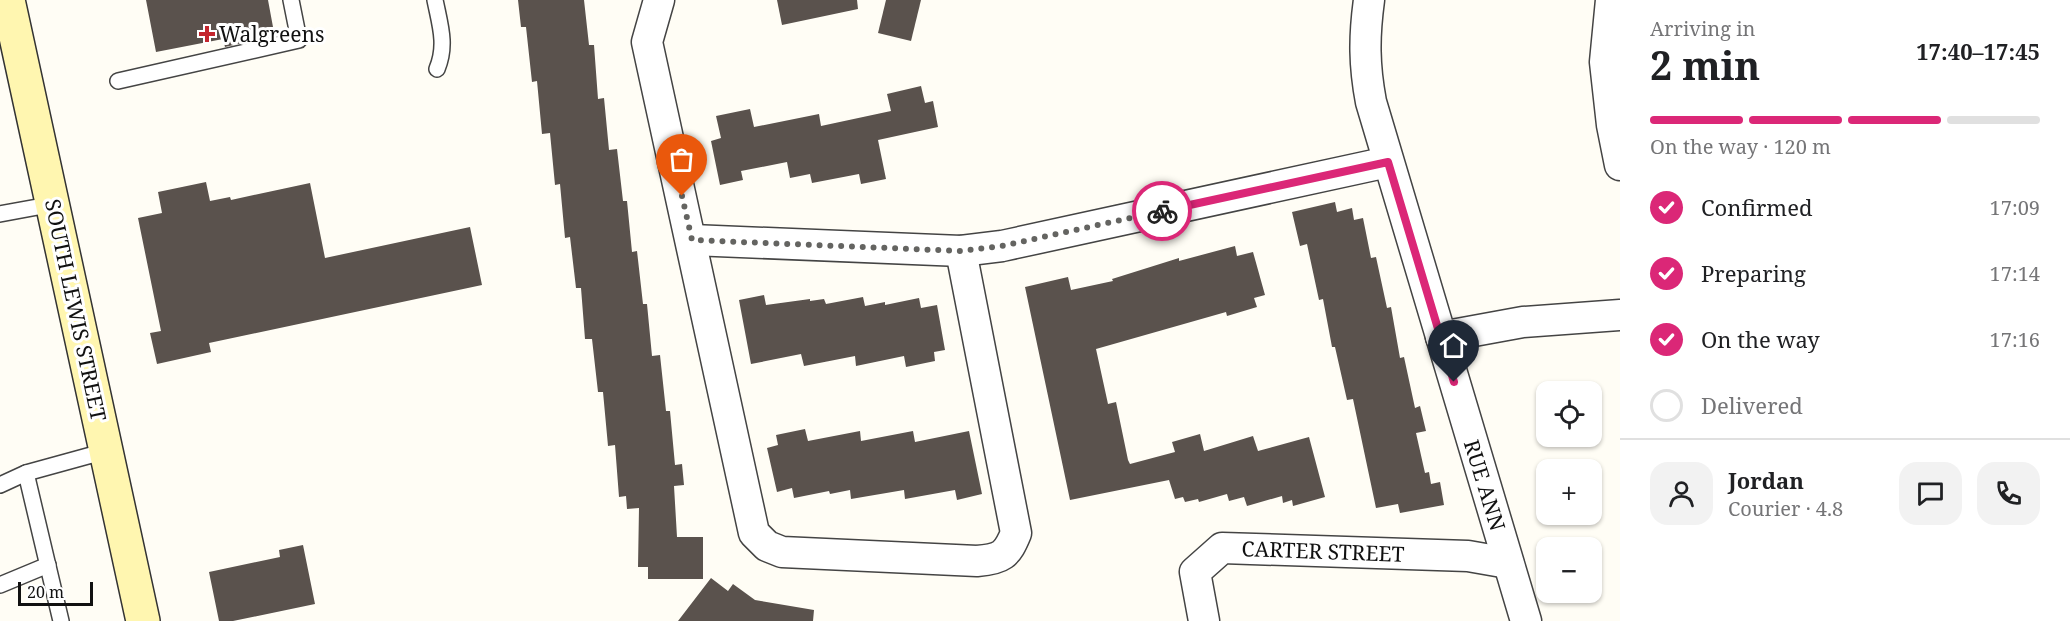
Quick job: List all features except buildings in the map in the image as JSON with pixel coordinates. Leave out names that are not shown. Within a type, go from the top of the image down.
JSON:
[{"type":"main road","name":"SOUTH LEWIS STREET","points":[[8,0],[54,204],[142,621]]},
{"type":"street","points":[[659,0],[647,42],[692,240],[754,533],[767,546],[782,552],[977,561],[996,559],[1010,550],[1016,533],[961,251]]},
{"type":"street","name":"RUE ANN","points":[[1369,0],[1364,39],[1365,74],[1371,102],[1526,621]]},
{"type":"street","points":[[1611,0],[1605,62],[1612,125],[1620,165]]},
{"type":"street","points":[[692,240],[961,251],[1002,246],[1388,162]]},
{"type":"street","points":[[1441,337],[1523,322],[1620,315]]},
{"type":"street","name":"CARTER STREET","points":[[1204,621],[1195,572],[1222,548],[1468,556],[1508,563]]},
{"type":"lane","points":[[118,81],[298,40],[291,0]]},
{"type":"lane","points":[[435,0],[444,42],[437,69]]},
{"type":"lane","points":[[0,214],[54,204]]},
{"type":"lane","points":[[0,485],[26,473],[106,450]]},
{"type":"lane","points":[[26,473],[61,621]]},
{"type":"lane","points":[[0,585],[48,565]]},
{"type":"way so far","points":[[682,196],[692,240],[961,251],[1002,246],[1162,211]]},
{"type":"place","name":"Walgreens","points":[[207,34]]},
{"type":"route","points":[[1162,211],[1388,162],[1454,382]]}]
